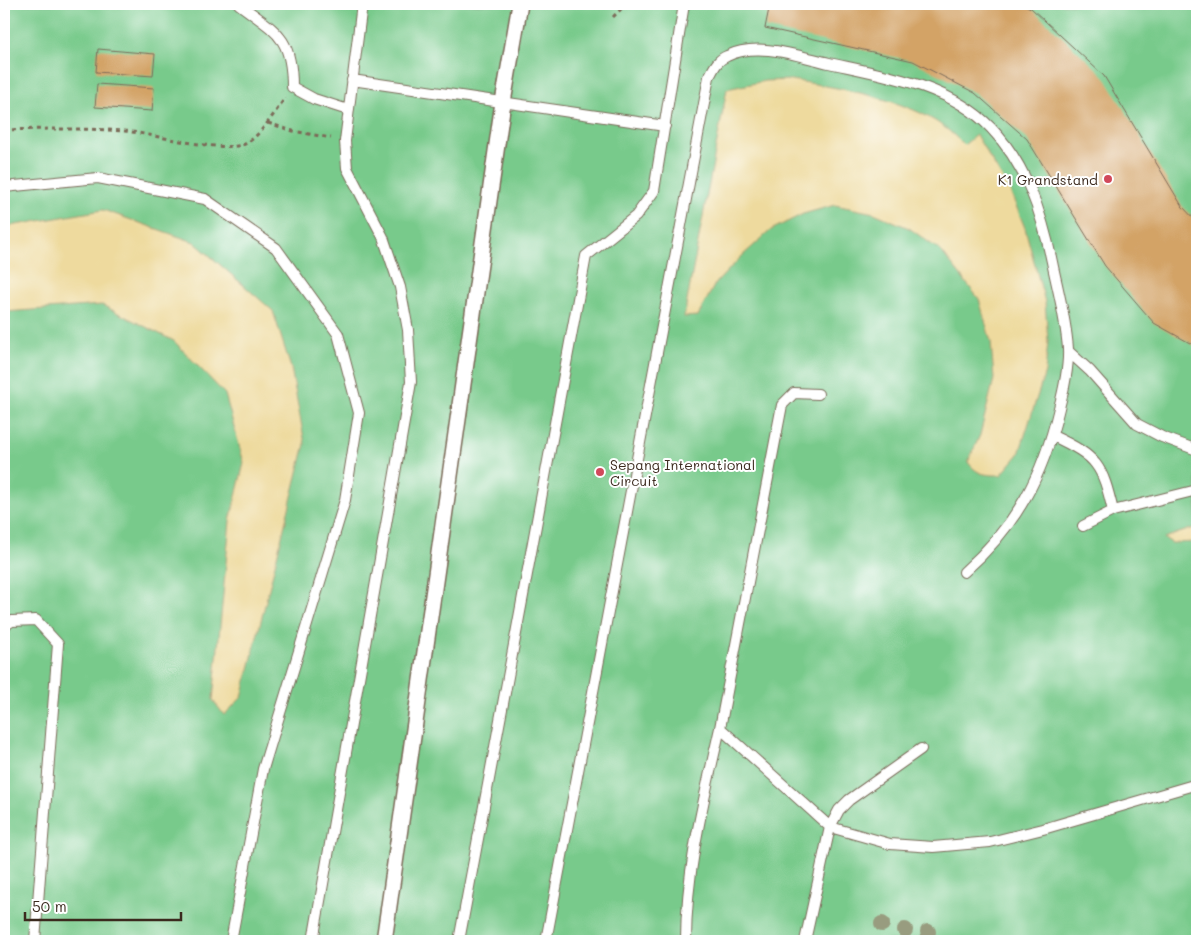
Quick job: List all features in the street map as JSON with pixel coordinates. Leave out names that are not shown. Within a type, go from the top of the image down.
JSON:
[{"type":"street","points":[[384,941],[503,102],[520,4]]},
{"type":"lane","points":[[239,4],[275,31],[289,51],[292,87],[314,99],[348,110]]},
{"type":"lane","points":[[313,941],[411,382],[408,330],[400,287],[383,237],[347,168],[345,141],[362,4]]},
{"type":"lane","points":[[459,941],[586,256],[636,216],[654,191],[684,4]]},
{"type":"lane","points":[[546,941],[709,77],[716,63],[726,56],[754,50],[787,53],[868,70],[936,92],[966,109],[991,128],[1022,172],[1038,208],[1064,319],[1068,351],[1065,384],[1053,436],[1029,496],[1014,518],[982,556],[964,572]]},
{"type":"lane","points":[[352,80],[665,126]]},
{"type":"lane","points":[[4,187],[98,178],[205,199],[276,248],[338,334],[359,413],[345,500],[263,769],[231,941]]},
{"type":"lane","points":[[1068,351],[1090,371],[1137,424],[1162,437],[1197,450]]},
{"type":"lane","points":[[686,941],[686,901],[700,820],[720,728],[782,405],[794,393],[818,394]]},
{"type":"lane","points":[[1053,436],[1070,444],[1095,462],[1104,475],[1113,511]]},
{"type":"lane","points":[[1082,526],[1113,511],[1197,490]]},
{"type":"lane","points":[[4,626],[12,621],[36,620],[58,644],[36,941]]},
{"type":"lane","points":[[720,728],[830,827],[890,844],[933,847],[990,842],[1043,830],[1197,784]]},
{"type":"lane","points":[[805,941],[830,827],[839,810],[849,800],[921,749]]},
{"type":"path","points":[[613,17],[626,4]]},
{"type":"path","points":[[1194,4],[1197,7]]},
{"type":"path","points":[[4,130],[72,129],[126,132],[217,146],[243,145],[268,123],[292,87]]},
{"type":"path","points":[[268,123],[293,131],[345,141]]},
{"type":"green space","name":"Sepang International Circuit","points":[[4,4],[1197,4],[1197,941],[4,941]]},
{"type":"sand","points":[[791,80],[891,101],[928,117],[952,133],[964,145],[976,135],[1010,191],[1025,228],[1045,302],[1048,341],[1045,372],[1019,454],[1001,475],[978,472],[968,462],[980,435],[994,379],[991,342],[979,299],[941,251],[909,228],[874,213],[835,205],[803,214],[771,230],[715,284],[698,316],[684,317],[727,89],[765,81]]},
{"type":"sand","points":[[103,210],[194,242],[273,311],[291,368],[305,444],[242,697],[224,715],[213,700],[230,521],[244,463],[225,394],[174,341],[102,305],[4,312],[4,227]]},
{"type":"sand","points":[[1197,527],[1197,542],[1172,543],[1164,538]]},
{"type":"building","name":"K1 Grandstand","points":[[770,4],[1022,4],[1031,8],[1104,76],[1182,206],[1197,222],[1197,347],[1154,323],[1105,266],[1027,139],[975,93],[913,61],[765,28]]},
{"type":"building","points":[[98,49],[155,54],[153,76],[96,72]]},
{"type":"building","points":[[97,84],[154,88],[152,111],[95,107]]},
{"type":"place","name":"K1 Grandstand","points":[[1108,179]]},
{"type":"place","name":"Sepang International Circuit","points":[[600,472]]}]
